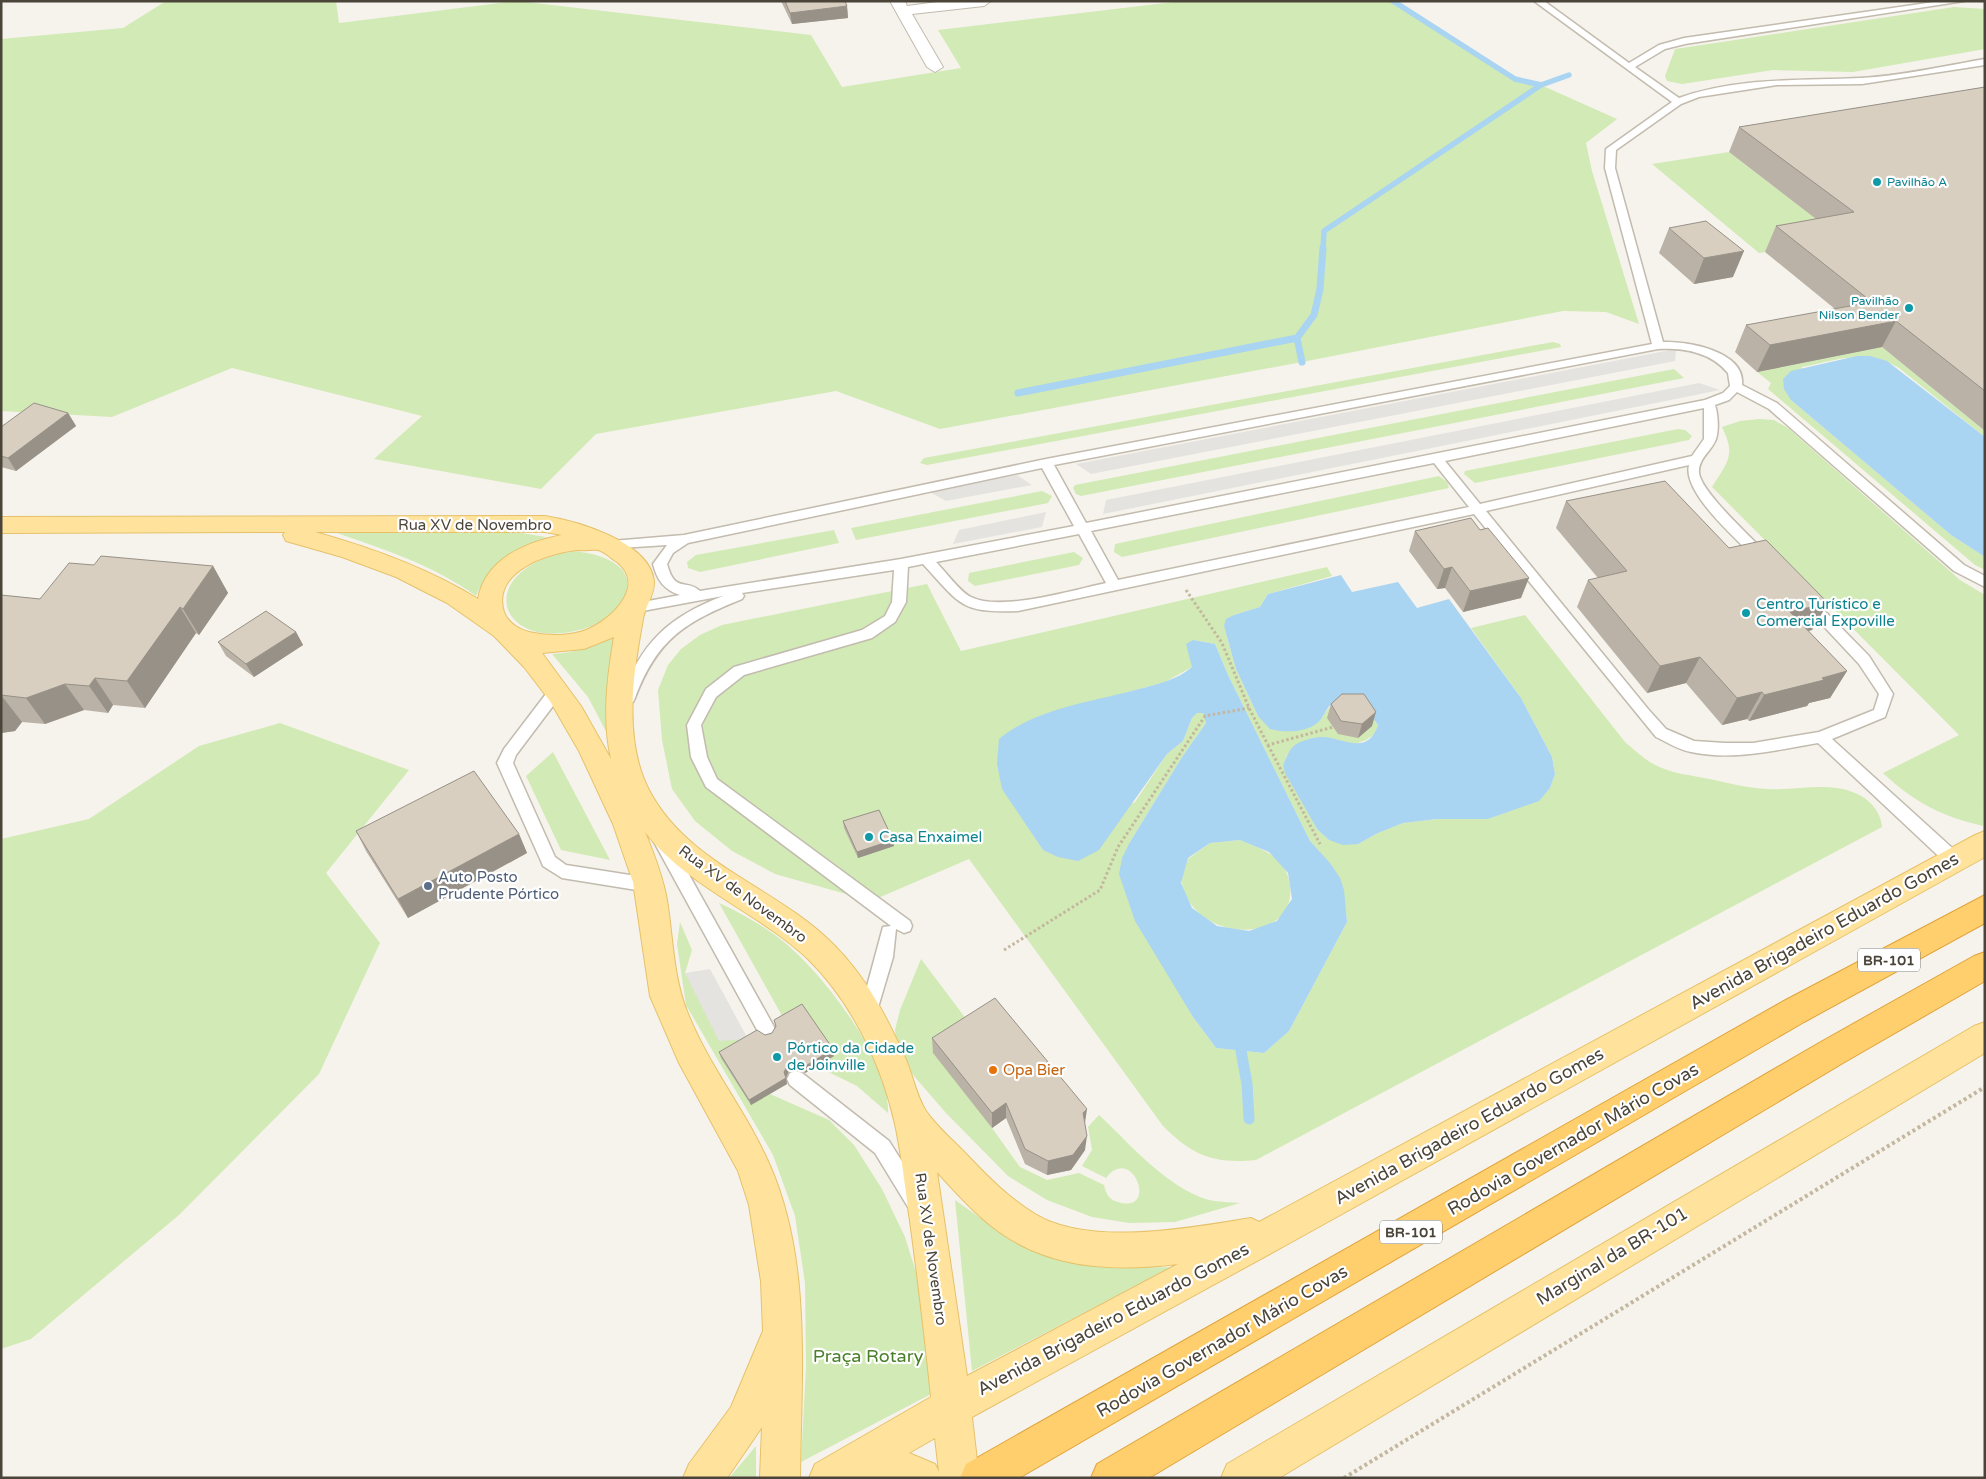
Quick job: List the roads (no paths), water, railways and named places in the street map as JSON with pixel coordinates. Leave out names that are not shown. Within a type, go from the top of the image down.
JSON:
[{"type":"highway","name":"Rodovia Governador Mário Covas","points":[[980,1478],[1793,1012],[1985,908]]},
{"type":"highway","points":[[1111,1478],[1831,1053],[1985,965]]},
{"type":"main road","name":"Rua XV de Novembro","points":[[1,525],[546,524],[560,525],[576,531],[622,552],[635,563],[641,577],[640,593],[632,608],[620,688],[624,755],[633,785],[649,816],[681,852],[770,911],[821,952],[846,982],[868,1018],[891,1064],[911,1118],[930,1233],[959,1478]]},
{"type":"main road","name":"Rua XV de Novembro","points":[[260,526],[324,542],[396,567],[425,580],[460,600],[503,630],[535,661],[556,690],[594,754],[638,850],[649,885],[661,976],[670,1010],[684,1040],[755,1169],[768,1206],[782,1325],[780,1478]]},
{"type":"main road","points":[[605,545],[582,542],[556,544],[532,552],[511,565],[497,580],[490,598],[492,615],[503,630],[522,640],[545,644],[570,643],[596,636],[617,624],[632,608]]},
{"type":"main road","name":"Avenida Brigadeiro Eduardo Gomes","points":[[952,1407],[1985,843]]},
{"type":"main road","name":"Marginal da BR-101","points":[[1244,1477],[1985,1036]]},
{"type":"main road","points":[[911,1118],[987,1198],[1024,1228],[1062,1243],[1111,1250],[1177,1248],[1275,1232]]},
{"type":"main road","points":[[703,1478],[745,1420],[763,1379],[782,1325]]},
{"type":"main road","points":[[833,1476],[952,1407]]},
{"type":"main road","points":[[833,1476],[868,1465],[898,1467],[921,1478]]},
{"type":"street","points":[[935,67],[900,6],[984,1]]},
{"type":"lane","points":[[1538,1],[1678,102]]},
{"type":"lane","points":[[1629,67],[1662,47],[1684,41],[1960,1]]},
{"type":"lane","points":[[1658,346],[1610,168],[1611,149],[1678,102],[1697,95],[1777,82],[1862,80],[1985,62]]},
{"type":"lane","points":[[605,545],[684,539],[1046,463],[1658,346],[1677,345],[1691,347],[1717,357],[1729,366],[1736,377],[1736,388],[1729,395],[1708,403],[1436,459],[901,564],[770,583],[632,608]]},
{"type":"lane","points":[[1736,388],[1773,406],[1942,554],[1959,568],[1985,582]]},
{"type":"lane","points":[[1708,403],[1711,412],[1710,439],[1696,459],[1693,473],[1701,492],[1774,568]]},
{"type":"lane","points":[[1436,459],[1661,733],[1692,747],[1753,749],[1821,737],[1880,713],[1886,694],[1864,660],[1794,589]]},
{"type":"lane","points":[[926,559],[964,600],[984,607],[1018,606],[1477,509],[1696,459]]},
{"type":"lane","points":[[1046,463],[1114,585]]},
{"type":"lane","points":[[684,539],[668,550],[660,564],[663,578],[675,590],[709,594]]},
{"type":"lane","points":[[868,1018],[885,957],[897,929],[711,783],[699,758],[694,725],[710,693],[740,671],[867,634],[890,619],[899,602],[901,564]]},
{"type":"lane","points":[[621,721],[642,662],[648,651],[663,635],[715,604],[770,583]]},
{"type":"lane","points":[[556,690],[509,753],[505,763],[548,862],[562,871],[649,885]]},
{"type":"lane","points":[[1821,737],[1954,860]]},
{"type":"lane","points":[[649,816],[697,908],[767,1031]]},
{"type":"lane","points":[[796,1079],[882,1147],[914,1197],[930,1233]]},
{"type":"water","points":[[1857,356],[1870,356],[1887,361],[1985,437],[1985,557],[1951,535],[1791,400],[1784,389],[1783,379],[1791,371]]},
{"type":"water","points":[[1341,575],[1352,592],[1398,582],[1417,608],[1449,599],[1521,698],[1552,757],[1555,774],[1550,788],[1539,801],[1488,819],[1437,819],[1403,823],[1378,833],[1358,844],[1343,845],[1329,840],[1317,829],[1285,773],[1283,765],[1289,752],[1297,744],[1318,737],[1353,743],[1367,741],[1373,735],[1378,725],[1363,704],[1336,702],[1311,727],[1297,731],[1270,729],[1258,716],[1236,669],[1224,626],[1226,619],[1260,607],[1268,594]]},
{"type":"water","points":[[1193,640],[1215,644],[1228,675],[1310,841],[1330,863],[1340,878],[1344,890],[1347,922],[1289,1031],[1264,1053],[1216,1048],[1193,1017],[1135,921],[1119,874],[1122,858],[1130,842],[1182,757],[1206,723],[1203,713],[1197,713],[1192,718],[1183,741],[1167,754],[1099,850],[1078,861],[1058,857],[1043,850],[1002,789],[997,764],[999,739],[1014,728],[1030,720],[1066,707],[1160,683],[1186,671],[1192,667],[1186,644]],"holes":[[[1240,840],[1269,852],[1288,873],[1292,899],[1277,921],[1249,931],[1217,926],[1192,908],[1181,883],[1188,858],[1210,843]]]},
{"type":"waterway","points":[[1393,1],[1515,79],[1541,85]]},
{"type":"waterway","points":[[1541,85],[1569,75]]},
{"type":"waterway","points":[[1323,250],[1324,231],[1541,85]]},
{"type":"waterway","points":[[1297,338],[1314,315],[1320,289],[1323,248]]},
{"type":"waterway","points":[[1018,393],[1297,338]]},
{"type":"waterway","points":[[1297,338],[1302,362]]},
{"type":"waterway","points":[[1241,1051],[1247,1084],[1249,1119]]},
{"type":"place","name":"Pavilhão A","points":[[1877,182]]},
{"type":"place","name":"Pavilhão Nilson Bender","points":[[1909,308]]},
{"type":"place","name":"Centro Turístico e Comercial Expoville","points":[[1746,613]]},
{"type":"place","name":"Casa Enxaimel","points":[[869,837]]},
{"type":"place","name":"Auto Posto Prudente Pórtico","points":[[428,886]]},
{"type":"place","name":"Pórtico da Cidade de Joinville","points":[[777,1057]]},
{"type":"place","name":"Opa Bier","points":[[993,1070]]},
{"type":"park label","name":"Praça Rotary","points":[[868,1356]]}]
